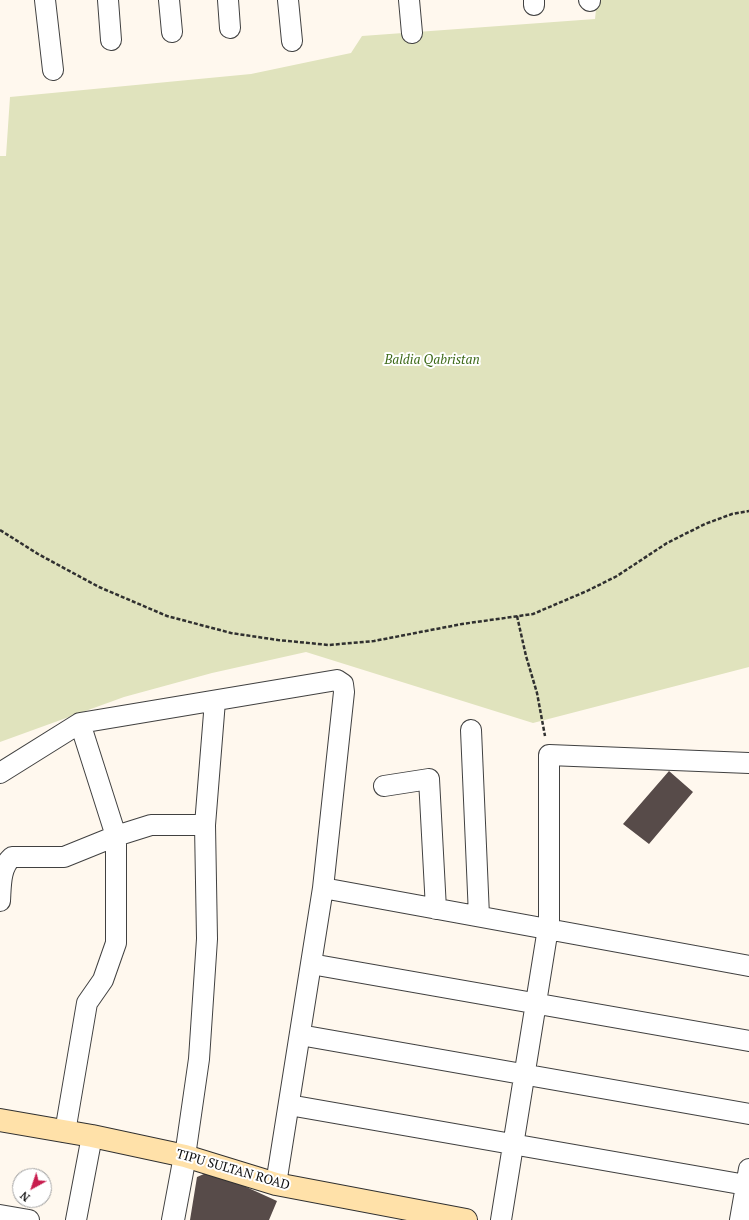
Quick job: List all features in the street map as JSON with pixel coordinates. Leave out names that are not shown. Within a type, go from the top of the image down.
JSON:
[{"type":"main road","name":"TIPU SULTAN ROAD","points":[[0,1120],[92,1136],[185,1156],[276,1184],[466,1220]]},
{"type":"street","points":[[45,0],[53,70]]},
{"type":"street","points":[[108,0],[111,40]]},
{"type":"street","points":[[169,0],[172,32]]},
{"type":"street","points":[[228,0],[230,28]]},
{"type":"street","points":[[288,0],[292,41]]},
{"type":"street","points":[[409,0],[412,33]]},
{"type":"street","points":[[0,773],[80,723],[337,680],[343,684],[344,692],[323,888],[276,1184]]},
{"type":"street","points":[[173,1220],[185,1156],[199,1059],[206,939],[205,825],[215,701]]},
{"type":"street","points":[[65,1132],[88,1003],[103,980],[116,943],[116,836],[80,723]]},
{"type":"street","points":[[471,730],[479,916]]},
{"type":"street","points":[[501,1220],[549,922],[549,755],[749,763]]},
{"type":"street","points":[[384,786],[429,779],[436,909]]},
{"type":"street","points":[[0,901],[2,871],[6,862],[12,857],[64,857],[116,836],[151,825],[205,825]]},
{"type":"street","points":[[323,888],[749,966]]},
{"type":"street","points":[[311,964],[749,1041]]},
{"type":"street","points":[[300,1035],[749,1114]]},
{"type":"street","points":[[289,1105],[514,1144],[748,1177],[740,1220]]},
{"type":"street","points":[[76,1220],[92,1136]]},
{"type":"street","points":[[0,1215],[29,1220]]},
{"type":"path","points":[[0,530],[38,554],[99,587],[167,616],[231,633],[278,640],[329,645],[374,641],[462,624],[533,614],[587,591],[617,576],[668,543],[705,524],[732,514],[749,511]]},
{"type":"path","points":[[517,616],[526,656],[537,693],[549,755]]},
{"type":"green space","name":"Baldia Qabristan","points":[[597,0],[749,0],[749,667],[533,723],[306,652],[212,673],[124,697],[0,742],[0,156],[6,156],[10,97],[251,74],[351,53],[362,36],[595,19]]},
{"type":"building","points":[[669,771],[693,792],[649,844],[623,824]]},
{"type":"building","points":[[211,1171],[277,1201],[269,1220],[190,1220],[197,1177]]}]
